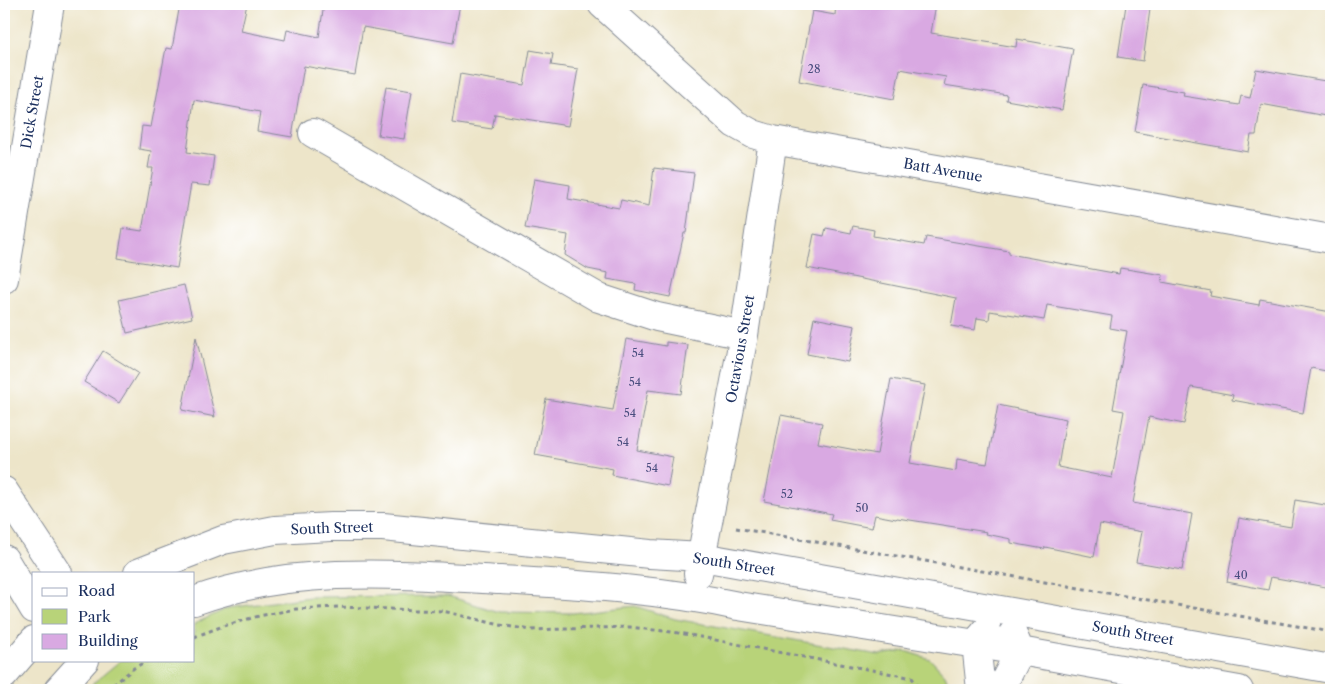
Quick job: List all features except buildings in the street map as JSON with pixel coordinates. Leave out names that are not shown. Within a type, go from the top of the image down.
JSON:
[{"type":"street","name":"Dick Street","points":[[4,279],[50,4]]},
{"type":"street","name":"Batt Avenue","points":[[602,4],[735,124],[753,134],[773,140],[1331,239]]},
{"type":"street","points":[[313,133],[599,298],[657,317],[744,334]]},
{"type":"street","name":"Octavious Street","points":[[693,596],[744,334],[773,140]]},
{"type":"street","points":[[4,490],[57,572]]},
{"type":"street","name":"South Street","points":[[141,572],[223,540],[275,530],[383,527],[650,554],[702,557],[1331,669]]},
{"type":"street","points":[[4,559],[32,606]]},
{"type":"street","points":[[195,601],[223,590],[269,581],[335,575],[426,576],[578,584],[693,596],[738,606],[1020,651],[1239,690]]},
{"type":"street","points":[[981,690],[976,644],[1003,610],[1020,651],[1000,690]]},
{"type":"street","points":[[4,675],[32,642]]},
{"type":"street","points":[[58,690],[83,662]]},
{"type":"path","points":[[708,523],[1331,632]]},
{"type":"path","points":[[195,637],[223,626],[259,616],[296,609],[338,607],[443,611],[500,626],[531,630],[630,627],[679,633],[912,678],[921,690]]},
{"type":"path","points":[[107,690],[144,662]]},
{"type":"green space","points":[[448,596],[499,612],[573,613],[635,606],[675,619],[879,655],[905,651],[930,659],[945,675],[951,690],[85,690],[119,662],[195,662],[195,624],[228,608],[310,597]]}]
